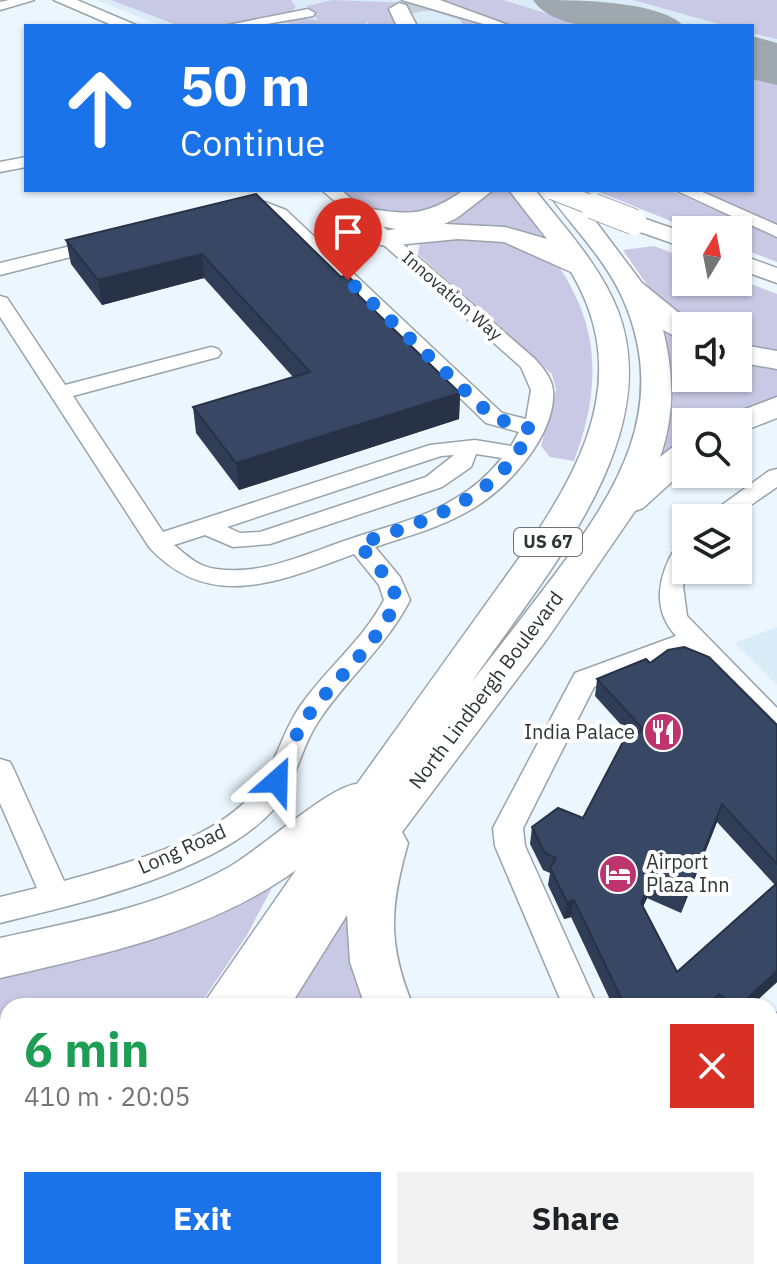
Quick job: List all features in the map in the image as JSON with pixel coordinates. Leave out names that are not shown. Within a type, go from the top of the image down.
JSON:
[{"type":"highway","points":[[386,238],[448,213],[477,192]]},
{"type":"highway","name":"North Lindbergh Boulevard","points":[[268,998],[390,791],[586,485],[606,439],[616,397],[614,353],[603,312],[588,278],[524,192]]},
{"type":"highway","name":"North Lindbergh Boulevard","points":[[232,998],[390,791],[478,706],[610,524],[641,462],[655,414],[657,381],[646,314],[633,286],[561,192]]},
{"type":"highway","points":[[360,215],[408,220],[448,213]]},
{"type":"highway","points":[[386,238],[445,230],[488,231],[554,252],[588,278]]},
{"type":"highway","points":[[633,286],[672,323]]},
{"type":"highway","points":[[752,356],[777,360]]},
{"type":"highway","points":[[752,417],[777,406]]},
{"type":"highway","points":[[610,524],[647,483],[672,464]]},
{"type":"highway","points":[[0,958],[117,931],[218,894],[390,791]]},
{"type":"highway","points":[[385,998],[375,975],[368,947],[368,915],[390,791]]},
{"type":"main road","points":[[62,0],[124,24]]},
{"type":"main road","points":[[558,192],[672,236]]},
{"type":"main road","points":[[752,266],[777,276]]},
{"type":"street","points":[[0,6],[27,0]]},
{"type":"street","points":[[418,15],[440,4],[498,24]]},
{"type":"street","points":[[239,24],[308,11]]},
{"type":"street","points":[[418,15],[448,24]]},
{"type":"street","points":[[262,19],[276,24]]},
{"type":"street","points":[[0,167],[24,162]]},
{"type":"street","name":"Innovation Way","points":[[333,192],[528,363],[539,377],[543,392],[534,423]]},
{"type":"street","points":[[688,192],[777,232]]},
{"type":"street","points":[[0,302],[158,542],[177,561],[194,572],[227,578],[268,574],[443,514],[474,498],[498,477],[534,423],[494,418],[280,214],[253,207],[219,216]]},
{"type":"street","points":[[0,269],[113,241]]},
{"type":"street","points":[[60,393],[211,353]]},
{"type":"street","points":[[158,542],[209,525],[221,537],[239,542],[262,539],[434,482],[463,462],[467,447],[516,453]]},
{"type":"street","points":[[736,504],[777,476]]},
{"type":"street","name":"Long Road","points":[[0,910],[56,897],[194,847],[237,824],[263,802],[277,781],[307,717],[387,623],[397,600],[391,583],[359,544]]},
{"type":"street","points":[[672,584],[675,619],[777,725]]},
{"type":"street","points":[[576,998],[510,846],[508,828],[584,680],[693,640]]},
{"type":"street","points":[[0,770],[56,897]]},
{"type":"shaded area","points":[[96,0],[777,0],[777,256],[752,239],[752,216],[692,216],[614,192],[754,192],[754,24],[157,24]]},
{"type":"shaded area","points":[[111,0],[291,0],[296,7],[291,12],[232,24],[174,24]]},
{"type":"shaded area","points":[[332,0],[413,3],[491,24],[463,24],[460,20],[433,11],[390,10],[395,24],[368,24],[367,21],[366,24],[292,24],[277,20],[294,17],[318,20],[307,6]]},
{"type":"shaded area","points":[[430,0],[503,0],[581,24],[505,24]]},
{"type":"shaded area","points":[[633,0],[777,0],[777,39],[754,33],[754,24],[719,24]]},
{"type":"shaded area","points":[[754,78],[777,85],[777,227],[698,192],[754,192]]},
{"type":"shaded area","points":[[345,192],[462,193],[413,215],[366,211]]},
{"type":"shaded area","points":[[489,192],[511,192],[547,243],[491,227],[442,225]]},
{"type":"shaded area","points":[[599,192],[674,192],[729,216],[672,216],[672,222]]},
{"type":"shaded area","points":[[752,226],[777,237],[777,262],[752,252]]},
{"type":"shaded area","points":[[446,235],[528,249],[553,262],[565,276],[583,314],[592,356],[591,398],[574,461],[550,457],[541,446],[556,389],[552,374],[418,254],[420,242]]},
{"type":"shaded area","points":[[654,246],[672,253],[672,296],[752,296],[752,284],[777,294],[777,355],[752,351],[752,312],[672,312],[654,295],[623,250]]},
{"type":"shaded area","points":[[662,329],[672,335],[672,392],[752,392],[752,364],[777,368],[777,396],[752,408],[672,408],[672,456],[656,469]]},
{"type":"shaded area","points":[[777,627],[777,684],[734,643]]},
{"type":"shaded area","points":[[275,882],[247,935],[204,998],[0,998],[0,969]]},
{"type":"shaded area","points":[[347,911],[372,998],[291,998]]},
{"type":"building","points":[[256,194],[341,277],[347,275],[359,287],[352,289],[460,393],[236,463],[193,407],[310,372],[202,254],[98,280],[66,240]]},
{"type":"building","points":[[684,647],[709,657],[777,725],[777,864],[722,804],[686,896],[651,881],[641,903],[677,972],[777,883],[777,971],[748,998],[724,998],[719,994],[715,998],[621,998],[574,900],[567,902],[550,868],[556,858],[545,853],[532,827],[558,808],[583,818],[625,738],[644,730],[597,679],[646,659],[650,663],[668,650]]},
{"type":"taxiway","points":[[614,15],[651,24]]},
{"type":"taxiway","points":[[754,48],[777,54]]},
{"type":"runway","points":[[565,0],[644,24]]},
{"type":"runway","points":[[754,58],[777,64]]},
{"type":"tunnel","points":[[419,0],[422,11]]},
{"type":"place","name":"India Palace","points":[[663,732]]},
{"type":"place","name":"Airport Plaza Inn","points":[[618,874]]},
{"type":"route","points":[[277,781],[307,717],[338,678],[367,650],[387,623],[397,600],[391,583],[359,544],[443,514],[474,498],[498,477],[524,444],[531,429],[494,418],[348,280]]}]
